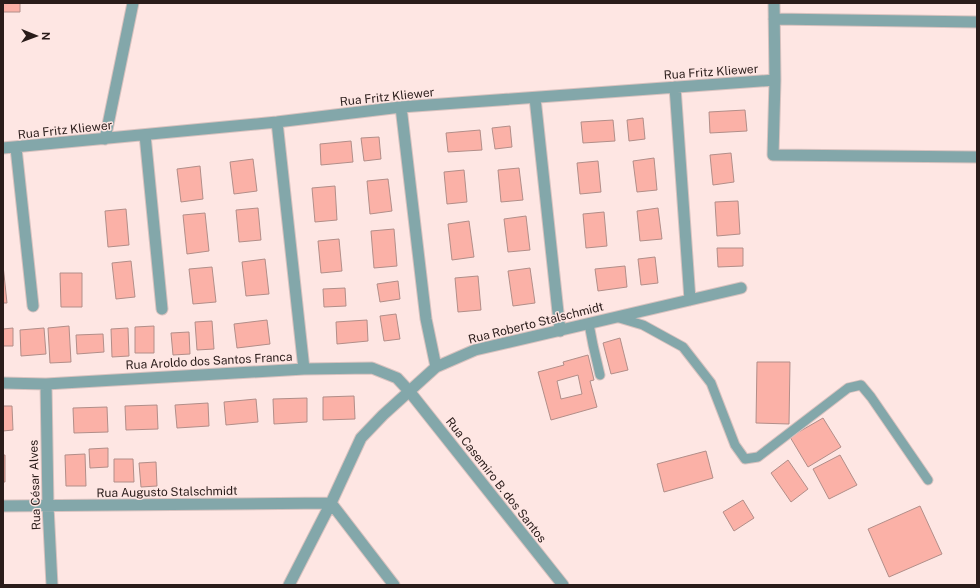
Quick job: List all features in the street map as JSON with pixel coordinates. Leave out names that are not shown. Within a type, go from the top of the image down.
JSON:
[{"type":"street","points":[[105,139],[133,3]]},
{"type":"street","points":[[774,3],[775,80],[773,155],[977,157]]},
{"type":"street","points":[[774,19],[977,22]]},
{"type":"street","name":"Rua Fritz Kliewer","points":[[3,148],[16,148],[277,122],[401,107],[775,80]]},
{"type":"street","points":[[675,87],[690,300]]},
{"type":"street","points":[[535,98],[560,331]]},
{"type":"street","points":[[401,107],[426,319],[436,367]]},
{"type":"street","points":[[277,122],[304,368]]},
{"type":"street","points":[[145,135],[162,309]]},
{"type":"street","points":[[16,148],[33,306]]},
{"type":"street","name":"Rua Roberto Stalschmidt","points":[[289,585],[331,503],[361,438],[383,415],[436,367],[476,350],[741,288]]},
{"type":"street","name":"Rua Aroldo dos Santos Franca","points":[[3,383],[46,384],[304,368],[372,368],[397,378],[409,391]]},
{"type":"street","name":"Rua César Alves","points":[[46,384],[48,506],[52,585]]},
{"type":"street","name":"Rua Casemiro B. dos Santos","points":[[409,391],[563,585]]},
{"type":"street","points":[[331,503],[394,585]]},
{"type":"street","name":"Rua Augusto Stalschmidt","points":[[3,506],[331,503]]},
{"type":"lane","points":[[616,317],[643,325],[683,347],[711,383],[735,445],[746,459],[758,457],[848,388],[861,385],[872,397],[928,480]]},
{"type":"lane","points":[[590,324],[600,375]]},
{"type":"building","points":[[3,3],[20,3],[20,12],[3,12]]},
{"type":"building","points":[[745,110],[747,131],[710,133],[709,112]]},
{"type":"building","points":[[643,118],[645,139],[629,141],[627,120]]},
{"type":"building","points":[[613,120],[615,141],[583,143],[581,122]]},
{"type":"building","points":[[510,126],[512,147],[495,149],[492,128]]},
{"type":"building","points":[[480,130],[482,150],[448,152],[446,133]]},
{"type":"building","points":[[379,137],[381,159],[364,161],[361,138]]},
{"type":"building","points":[[351,141],[353,162],[321,165],[320,144]]},
{"type":"building","points":[[731,153],[734,182],[713,185],[710,155]]},
{"type":"building","points":[[654,158],[657,190],[637,192],[633,161]]},
{"type":"building","points":[[253,159],[257,191],[234,194],[230,162]]},
{"type":"building","points":[[598,161],[601,192],[580,194],[577,163]]},
{"type":"building","points":[[200,166],[203,199],[181,202],[177,169]]},
{"type":"building","points":[[519,168],[523,200],[501,202],[498,170]]},
{"type":"building","points":[[464,170],[467,202],[447,204],[444,172]]},
{"type":"building","points":[[388,179],[392,211],[370,214],[367,181]]},
{"type":"building","points":[[335,186],[337,220],[315,222],[312,188]]},
{"type":"building","points":[[738,201],[740,234],[717,236],[715,202]]},
{"type":"building","points":[[258,208],[261,240],[239,242],[236,210]]},
{"type":"building","points":[[658,208],[662,239],[640,241],[637,211]]},
{"type":"building","points":[[126,209],[129,245],[108,247],[105,211]]},
{"type":"building","points":[[604,212],[607,246],[586,248],[583,214]]},
{"type":"building","points":[[205,213],[209,251],[187,254],[183,215]]},
{"type":"building","points":[[526,216],[530,250],[508,252],[504,219]]},
{"type":"building","points":[[469,221],[474,257],[452,260],[448,224]]},
{"type":"building","points":[[394,229],[397,266],[374,268],[371,231]]},
{"type":"building","points":[[339,239],[342,271],[321,273],[318,241]]},
{"type":"building","points":[[717,248],[743,248],[743,266],[718,267]]},
{"type":"building","points":[[655,257],[658,283],[641,285],[638,259]]},
{"type":"building","points":[[265,259],[269,294],[246,296],[242,262]]},
{"type":"building","points":[[131,261],[135,297],[116,299],[112,263]]},
{"type":"building","points":[[3,265],[7,303],[3,303]]},
{"type":"building","points":[[625,266],[627,287],[598,291],[595,269]]},
{"type":"building","points":[[212,267],[216,302],[193,304],[189,269]]},
{"type":"building","points":[[530,268],[535,303],[513,306],[508,271]]},
{"type":"building","points":[[60,273],[82,273],[82,307],[61,307]]},
{"type":"building","points":[[478,276],[481,310],[458,312],[455,278]]},
{"type":"building","points":[[398,281],[400,299],[380,302],[377,284]]},
{"type":"building","points":[[345,288],[346,306],[324,307],[323,289]]},
{"type":"building","points":[[396,314],[400,339],[384,341],[380,316]]},
{"type":"building","points":[[267,320],[270,344],[237,348],[234,324]]},
{"type":"building","points":[[367,320],[368,341],[337,344],[336,322]]},
{"type":"building","points":[[212,321],[214,349],[197,350],[195,322]]},
{"type":"building","points":[[69,326],[71,362],[50,363],[48,328]]},
{"type":"building","points":[[154,326],[154,353],[135,353],[135,327]]},
{"type":"building","points":[[13,328],[13,346],[3,346],[3,329]]},
{"type":"building","points":[[44,328],[46,354],[21,356],[20,330]]},
{"type":"building","points":[[128,328],[129,356],[112,357],[111,329]]},
{"type":"building","points":[[189,332],[190,354],[173,355],[171,333]]},
{"type":"building","points":[[103,334],[104,352],[77,354],[76,335]]},
{"type":"building","points":[[620,338],[628,370],[611,374],[603,343]]},
{"type":"building","points":[[588,355],[594,380],[590,381],[597,407],[551,420],[538,372],[564,365],[563,362]],"holes":[[[578,375],[582,394],[561,399],[557,381]]]},
{"type":"building","points":[[757,362],[790,362],[789,424],[756,423]]},
{"type":"building","points":[[354,396],[355,419],[323,420],[323,397]]},
{"type":"building","points":[[307,398],[307,422],[274,424],[273,399]]},
{"type":"building","points":[[256,399],[258,422],[226,425],[224,402]]},
{"type":"building","points":[[208,403],[209,426],[177,428],[175,405]]},
{"type":"building","points":[[157,405],[158,429],[126,430],[125,406]]},
{"type":"building","points":[[3,406],[12,406],[13,430],[3,431]]},
{"type":"building","points":[[107,407],[108,432],[74,433],[73,408]]},
{"type":"building","points":[[823,418],[841,447],[808,467],[790,437]]},
{"type":"building","points":[[108,448],[108,467],[90,468],[89,449]]},
{"type":"building","points":[[706,451],[713,478],[664,492],[657,464]]},
{"type":"building","points":[[85,454],[86,486],[66,486],[65,455]]},
{"type":"building","points":[[3,455],[5,455],[5,482],[3,482]]},
{"type":"building","points":[[840,455],[857,485],[829,499],[813,469]]},
{"type":"building","points":[[114,459],[133,459],[134,482],[114,482]]},
{"type":"building","points":[[788,460],[808,489],[791,502],[771,473]]},
{"type":"building","points":[[156,462],[157,486],[141,487],[139,463]]},
{"type":"building","points":[[743,500],[754,518],[734,531],[723,512]]},
{"type":"building","points":[[920,506],[942,554],[889,577],[868,529]]}]
